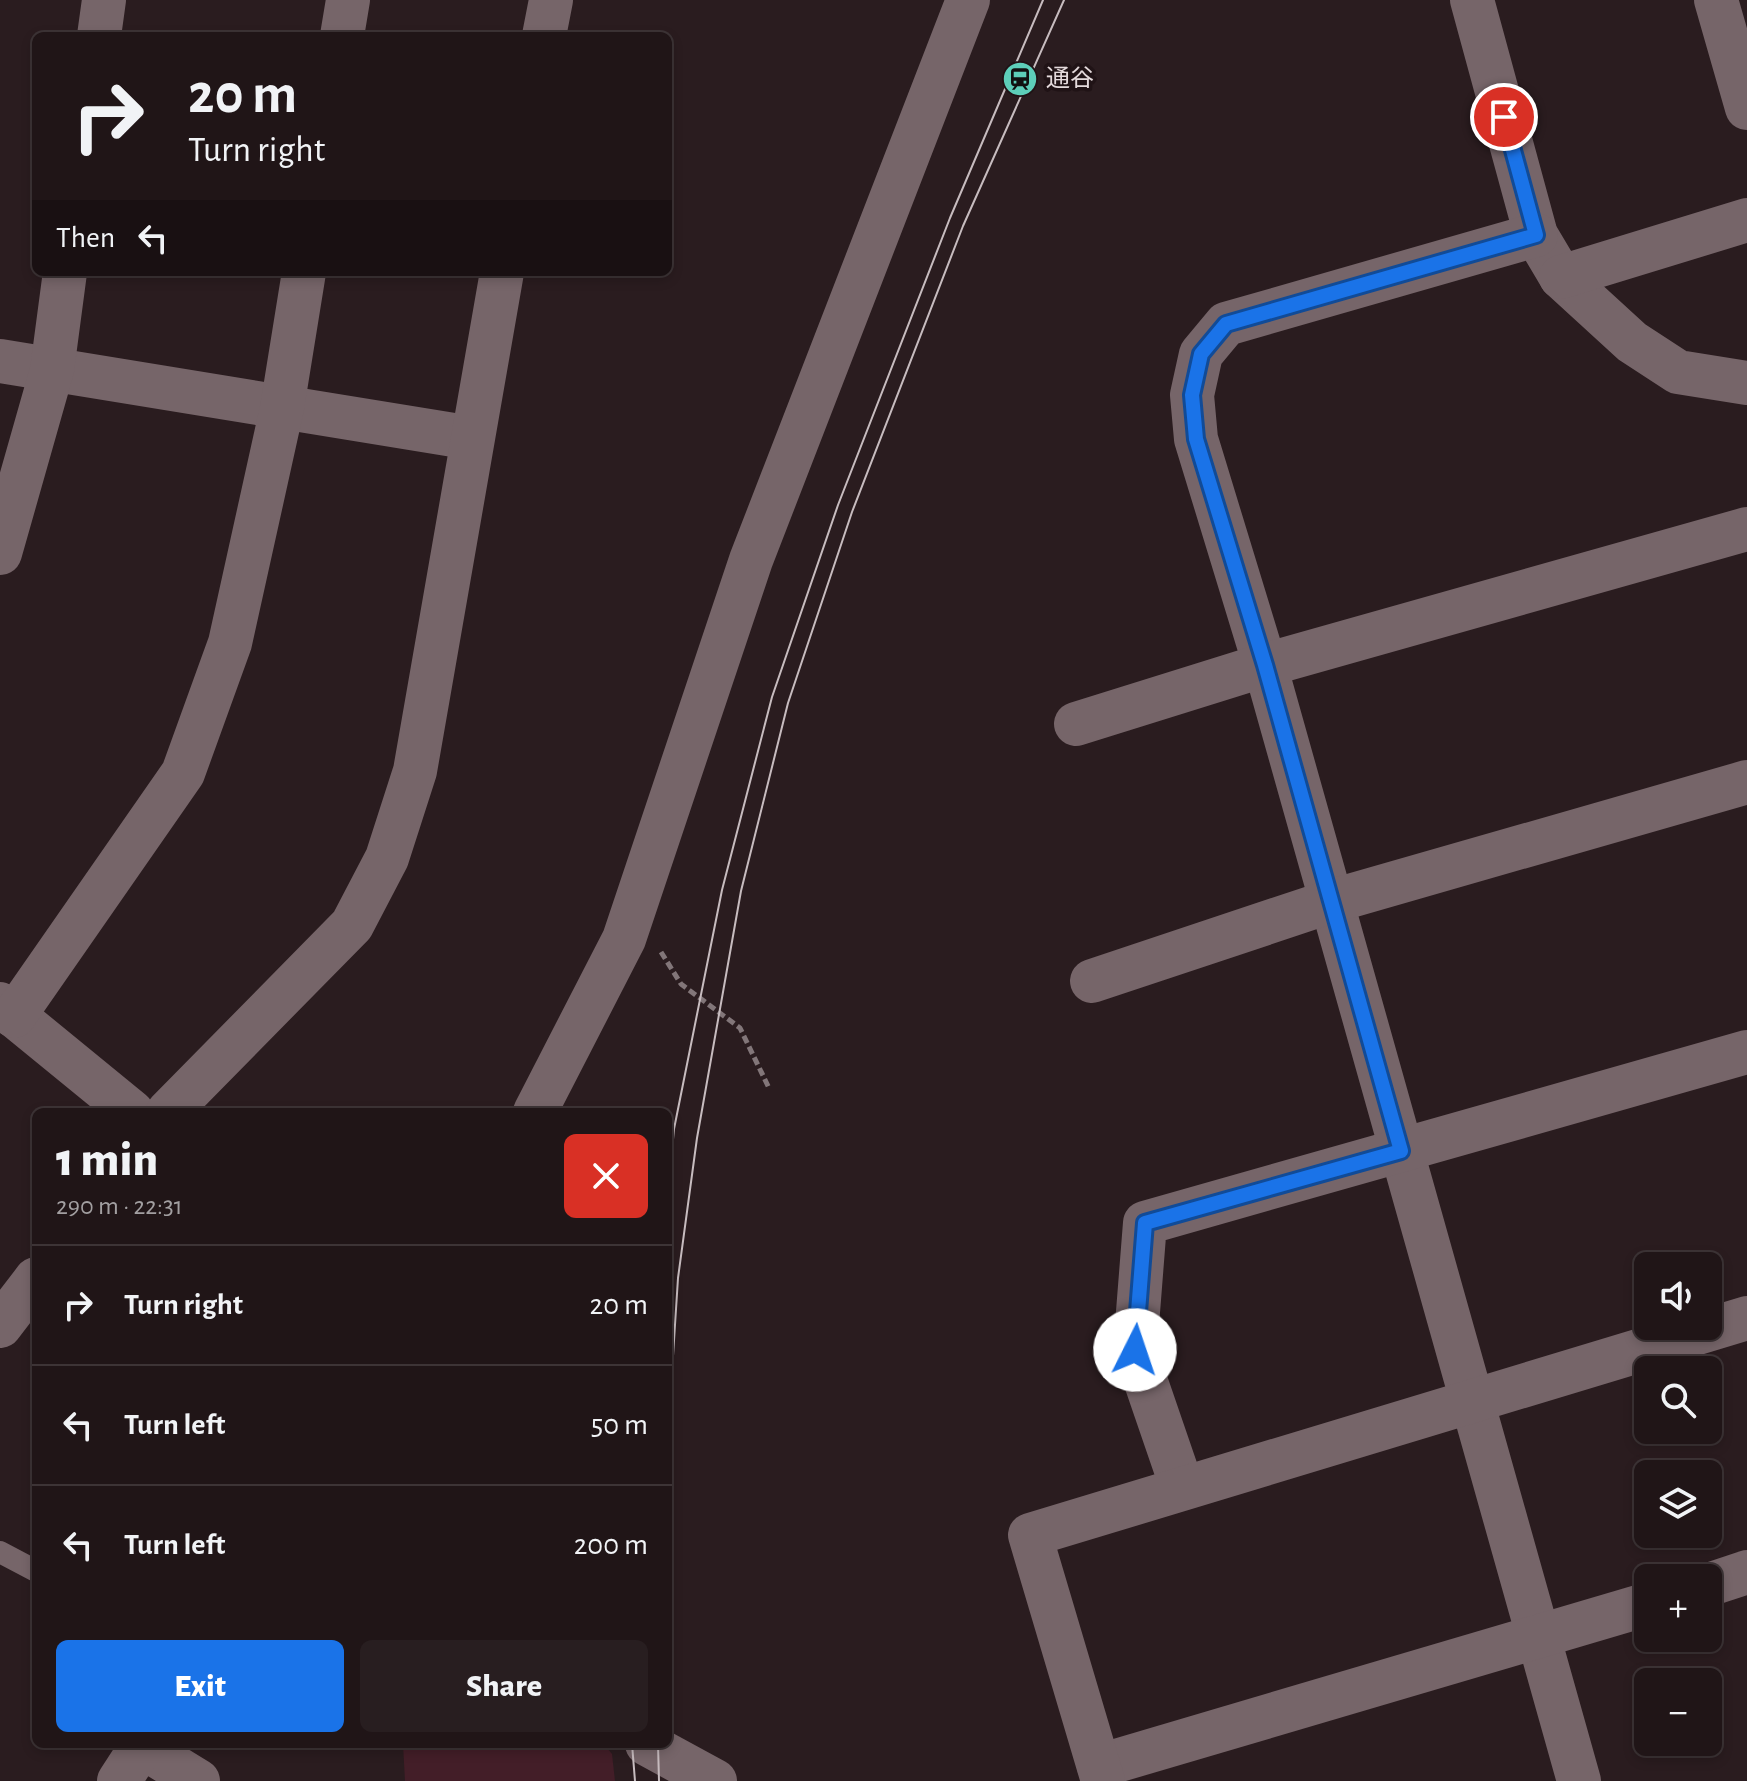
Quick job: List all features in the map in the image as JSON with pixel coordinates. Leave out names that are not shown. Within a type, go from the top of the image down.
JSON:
[{"type":"street","points":[[100,32],[104,0]]},
{"type":"street","points":[[343,32],[348,0]]},
{"type":"street","points":[[545,32],[551,0]]},
{"type":"street","points":[[537,1108],[624,939],[751,560],[968,0]]},
{"type":"street","points":[[1472,0],[1536,235],[1561,277],[1632,342],[1678,372],[1747,383]]},
{"type":"street","points":[[1716,0],[1747,108]]},
{"type":"street","points":[[1561,277],[1747,220]]},
{"type":"street","points":[[1536,235],[1226,324],[1201,354],[1192,395],[1196,439],[1265,665],[1329,902],[1579,1781]]},
{"type":"street","points":[[0,553],[52,370],[64,276]]},
{"type":"street","points":[[127,1108],[7,1010],[183,773],[230,643],[282,408],[303,276]]},
{"type":"street","points":[[172,1108],[352,925],[387,858],[415,771],[501,276]]},
{"type":"street","points":[[0,361],[472,438]]},
{"type":"street","points":[[1076,724],[1265,665],[1747,529]]},
{"type":"street","points":[[1092,981],[1329,902],[1747,782]]},
{"type":"street","points":[[1182,1487],[1135,1350],[1145,1223],[1747,1052]]},
{"type":"street","points":[[0,1326],[32,1284]]},
{"type":"street","points":[[1634,1608],[1101,1774],[1030,1535],[1747,1318]]},
{"type":"street","points":[[1722,1580],[1747,1572]]},
{"type":"street","points":[[654,1748],[715,1781]]},
{"type":"street","points":[[134,1757],[198,1781]]},
{"type":"lane","points":[[0,1552],[32,1569]]},
{"type":"path","points":[[624,939],[651,943],[669,959],[681,984],[740,1028],[769,1088]]},
{"type":"shaded area","points":[[403,1748],[607,1748],[612,1754],[615,1781],[405,1781]]},
{"type":"tram line","points":[[672,1150],[722,890],[772,697],[838,505],[950,218],[1043,0]]},
{"type":"tram line","points":[[672,1372],[678,1278],[697,1138],[741,891],[788,703],[852,512],[963,226],[1064,0]]},
{"type":"tram line","points":[[632,1748],[635,1781]]},
{"type":"tram line","points":[[658,1748],[659,1781]]},
{"type":"place","name":"通谷","points":[[1020,79]]},
{"type":"route","points":[[1135,1350],[1145,1223],[1401,1151],[1265,665],[1196,439],[1192,395],[1201,354],[1226,324],[1536,235],[1504,117]]}]
